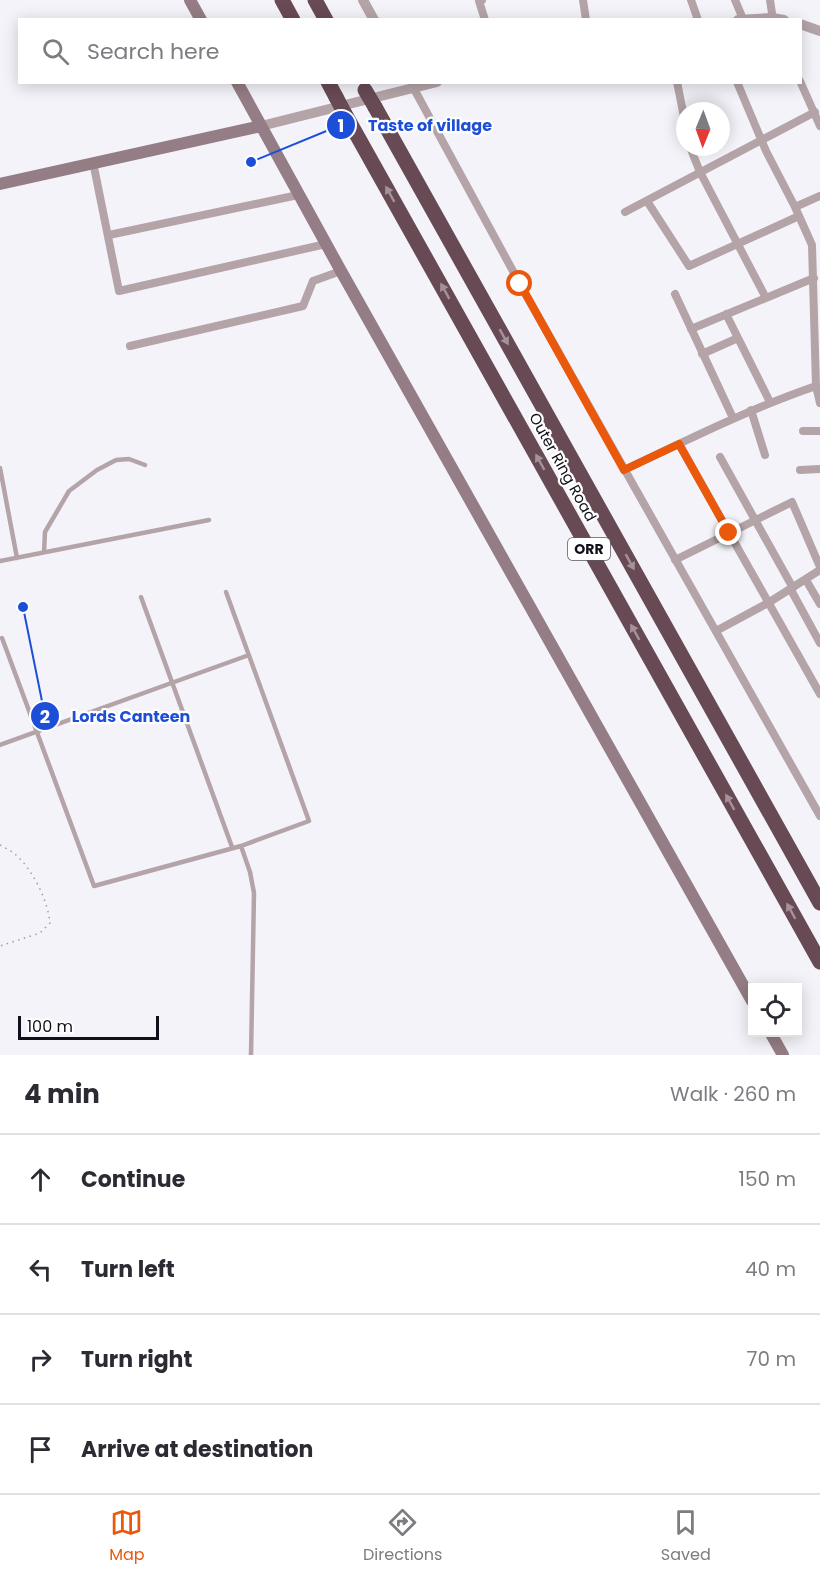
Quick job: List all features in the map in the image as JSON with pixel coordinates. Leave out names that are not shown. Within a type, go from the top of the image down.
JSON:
[{"type":"highway","points":[[282,0],[292,18]]},
{"type":"highway","points":[[315,0],[325,18]]},
{"type":"highway","name":"Outer Ring Road","points":[[329,84],[820,962]]},
{"type":"highway","name":"Outer Ring Road","points":[[363,86],[820,903]]},
{"type":"main road","points":[[190,0],[200,18]]},
{"type":"main road","points":[[238,84],[298,195],[748,992]]},
{"type":"main road","points":[[0,184],[261,126]]},
{"type":"main road","points":[[773,1037],[783,1055]]},
{"type":"street","points":[[363,0],[373,18]]},
{"type":"street","points":[[482,0],[479,1],[484,18]]},
{"type":"street","points":[[583,0],[586,18]]},
{"type":"street","points":[[691,0],[697,18]]},
{"type":"street","points":[[735,0],[743,18]]},
{"type":"street","points":[[770,0],[772,18]]},
{"type":"street","points":[[802,24],[820,31]]},
{"type":"street","points":[[802,83],[820,126]]},
{"type":"street","points":[[677,84],[681,102]]},
{"type":"street","points":[[738,84],[761,140],[795,207],[816,257],[814,278],[816,386],[820,403]]},
{"type":"street","points":[[261,126],[412,85],[624,470],[820,816]]},
{"type":"street","points":[[625,212],[815,112]]},
{"type":"street","points":[[694,156],[766,298]]},
{"type":"street","points":[[93,162],[109,235],[118,291],[326,244]]},
{"type":"street","points":[[109,235],[298,195]]},
{"type":"street","points":[[795,207],[820,195]]},
{"type":"street","points":[[647,201],[689,266],[799,216]]},
{"type":"street","points":[[130,346],[303,306],[313,281],[341,271]]},
{"type":"street","points":[[691,329],[814,278]]},
{"type":"street","points":[[675,294],[733,418]]},
{"type":"street","points":[[726,314],[770,402]]},
{"type":"street","points":[[702,354],[738,338]]},
{"type":"street","points":[[624,470],[751,410],[816,386]]},
{"type":"street","points":[[751,410],[765,455]]},
{"type":"street","points":[[803,431],[820,431]]},
{"type":"street","points":[[679,444],[820,694]]},
{"type":"street","points":[[720,457],[820,643]]},
{"type":"street","points":[[800,470],[820,469]]},
{"type":"street","points":[[675,560],[792,502],[820,569],[792,589],[716,631]]},
{"type":"street","points":[[806,580],[820,604]]},
{"type":"lane","points":[[44,552],[45,532],[69,491],[97,470],[116,460],[129,459],[145,465]]},
{"type":"lane","points":[[0,468],[17,558]]},
{"type":"lane","points":[[0,561],[208,520]]},
{"type":"lane","points":[[2,638],[94,886],[241,846],[309,821],[226,592]]},
{"type":"lane","points":[[141,597],[232,847]]},
{"type":"lane","points":[[0,744],[249,655]]},
{"type":"lane","points":[[241,846],[254,893],[250,1055]]},
{"type":"path","points":[[0,844],[16,855],[36,882],[49,909],[50,923],[40,933],[0,946]]},
{"type":"place","name":"Taste of village","points":[[251,162]]},
{"type":"place","name":"Lords Canteen","points":[[23,607]]},
{"type":"route","points":[[520,284],[624,470],[679,444],[729,533]]}]
